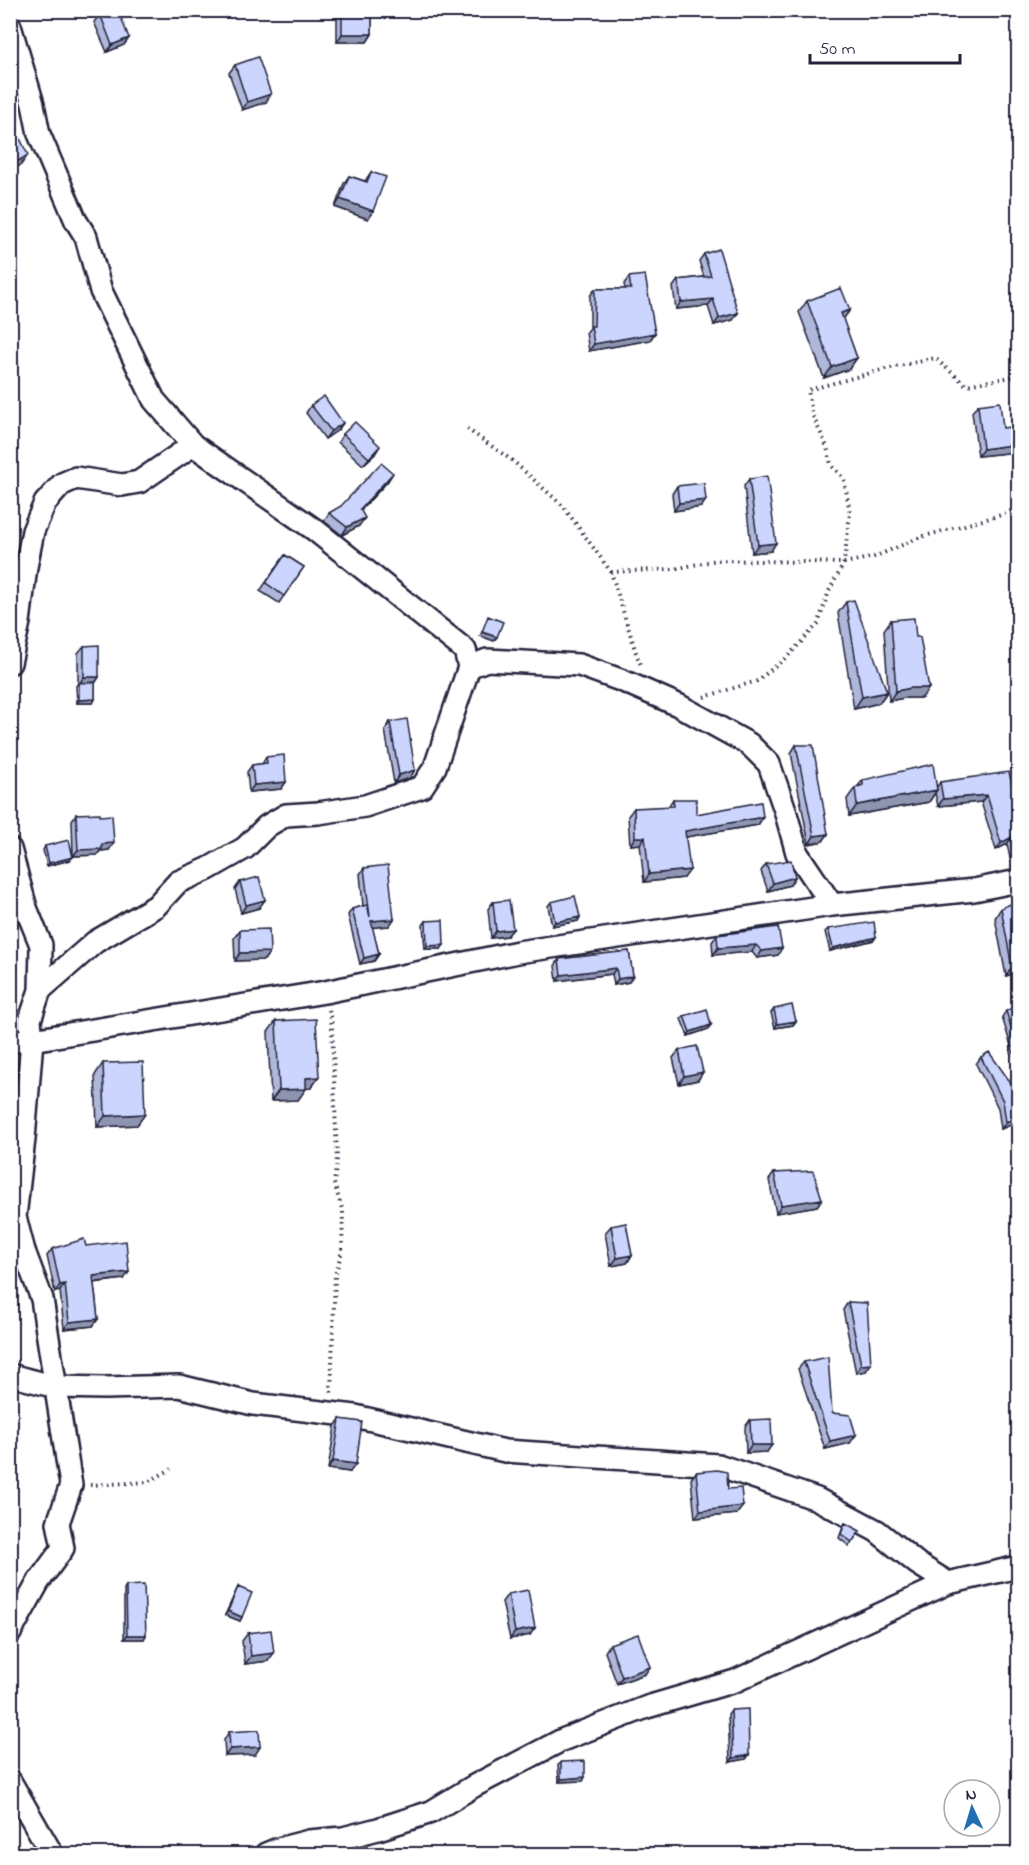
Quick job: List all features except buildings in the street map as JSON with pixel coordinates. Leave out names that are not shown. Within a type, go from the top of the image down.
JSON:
[{"type":"street","points":[[10,26],[33,104],[39,134],[76,221],[86,237],[101,291],[154,400],[193,445],[324,537],[465,650],[469,667],[435,767],[422,787],[365,806],[286,815],[267,826],[245,848],[208,869],[178,882],[156,906],[95,942],[39,990]]},
{"type":"street","points":[[10,663],[20,622],[26,567],[32,540],[45,503],[62,484],[76,478],[122,485],[139,482],[193,445]]},
{"type":"street","points":[[469,667],[487,660],[579,665],[678,705],[749,744],[770,764],[797,852],[832,905]]},
{"type":"street","points":[[10,849],[18,881],[41,945],[39,990],[30,1020],[32,1040],[15,1217],[24,1251],[42,1299],[71,1485],[58,1523],[63,1548],[39,1581],[10,1633]]},
{"type":"street","points":[[10,1041],[32,1040],[325,992],[518,952],[832,905],[974,890],[1018,881]]},
{"type":"street","points":[[10,1375],[56,1387],[179,1386],[253,1404],[355,1416],[505,1451],[718,1465],[817,1499],[877,1531],[918,1564],[948,1583]]},
{"type":"street","points":[[266,1854],[309,1841],[343,1838],[430,1812],[562,1740],[648,1707],[735,1681],[948,1583],[1018,1567]]},
{"type":"street","points":[[10,1781],[52,1854]]},
{"type":"path","points":[[678,705],[757,681],[788,656],[818,624],[829,591],[844,562],[850,513],[843,479],[831,465],[827,447],[812,414],[808,390],[935,358],[966,385],[1018,376]]},
{"type":"path","points":[[467,429],[513,461],[563,506],[611,572],[637,656],[645,671]]},
{"type":"path","points":[[611,572],[674,570],[717,560],[844,562],[874,557],[921,537],[1001,515],[1018,508]]},
{"type":"path","points":[[325,992],[332,1025],[337,1159],[334,1184],[343,1212],[342,1251],[335,1275],[330,1413]]},
{"type":"path","points":[[71,1485],[148,1482],[171,1469]]}]
